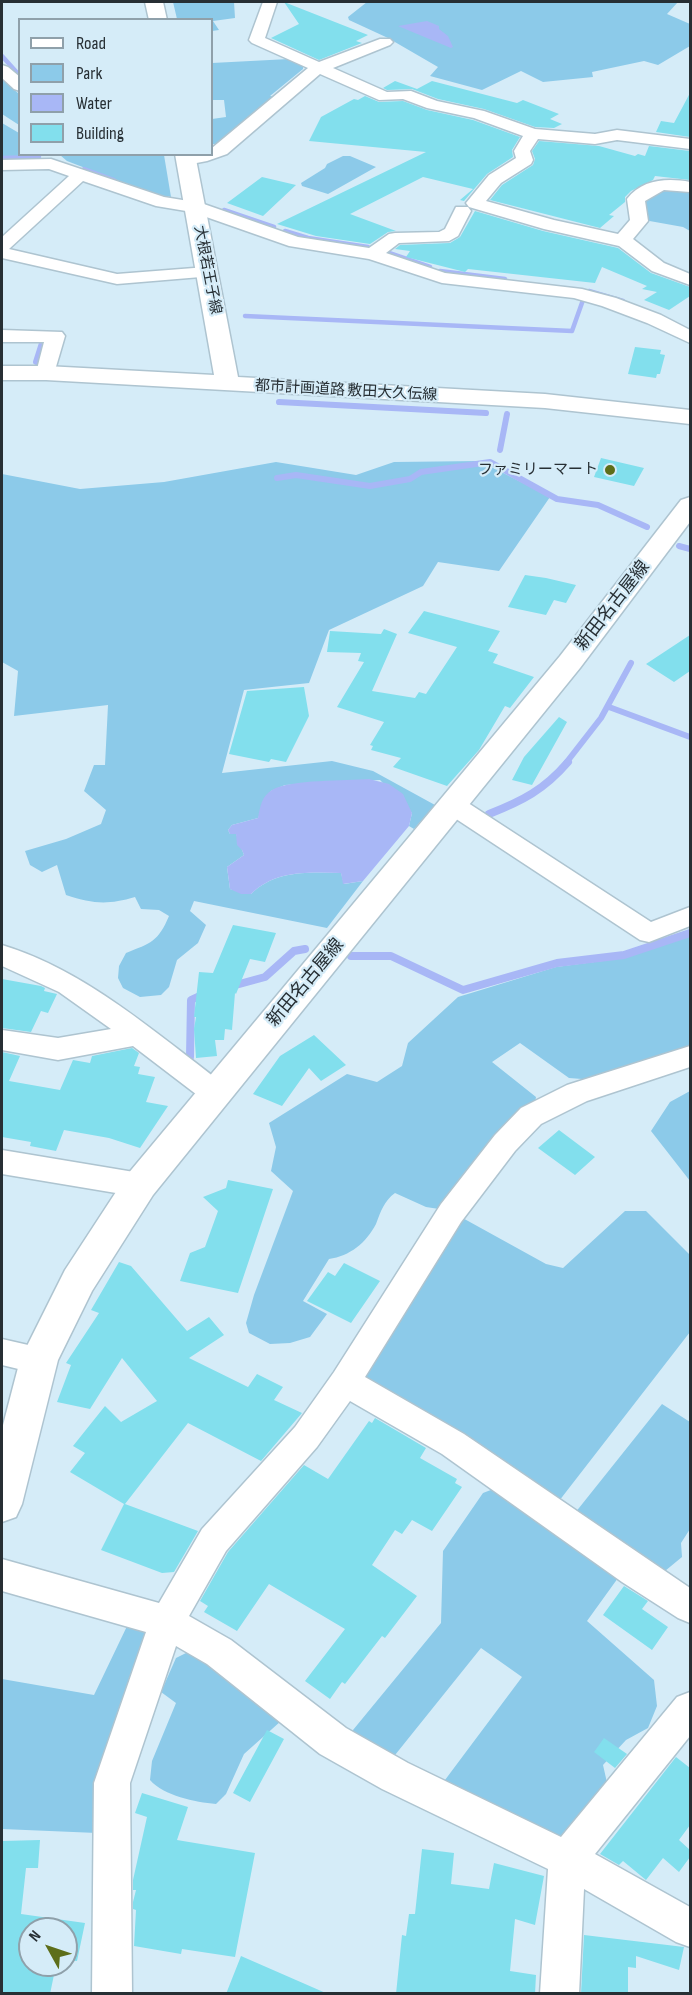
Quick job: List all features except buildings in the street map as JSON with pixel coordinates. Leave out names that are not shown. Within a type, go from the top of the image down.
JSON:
[{"type":"street","points":[[154,2],[158,18]]},
{"type":"street","points":[[270,2],[257,40],[385,98],[405,94],[432,105],[478,114],[533,134],[596,139],[617,135],[690,144]]},
{"type":"street","points":[[213,153],[220,150],[318,68],[385,42]]},
{"type":"street","points":[[2,70],[18,84]]},
{"type":"street","points":[[533,134],[522,151],[525,160],[495,178],[475,203],[550,225],[622,241],[658,267],[690,280]]},
{"type":"street","points":[[186,157],[207,156]]},
{"type":"street","name":"大根若王子線","points":[[186,157],[228,385]]},
{"type":"street","points":[[2,165],[53,159],[81,174],[162,202],[195,207],[295,242],[372,254],[442,278],[575,293],[609,302],[654,319],[690,337]]},
{"type":"street","points":[[2,246],[81,174]]},
{"type":"street","points":[[622,241],[639,221],[636,199],[658,184],[690,187]]},
{"type":"street","points":[[372,254],[395,238],[443,237],[452,232],[462,211]]},
{"type":"street","points":[[2,253],[117,279],[207,272]]},
{"type":"street","points":[[2,336],[55,336],[46,373]]},
{"type":"street","name":"都市計画道路 敷田大久伝線","points":[[2,373],[46,373],[545,401],[690,417]]},
{"type":"street","name":"新田名古屋線","points":[[2,1504],[39,1360],[78,1281],[140,1185],[570,662],[690,505]]},
{"type":"street","points":[[453,805],[649,933],[690,916]]},
{"type":"street","points":[[2,955],[68,985],[215,1094]]},
{"type":"street","points":[[2,1040],[58,1049],[138,1035]]},
{"type":"street","points":[[112,1994],[112,1783],[167,1622],[214,1540],[306,1437],[345,1382],[451,1213],[505,1143],[531,1116],[578,1093],[690,1057]]},
{"type":"street","points":[[2,1162],[140,1185]]},
{"type":"street","points":[[2,1352],[39,1360]]},
{"type":"street","points":[[345,1382],[453,1444],[690,1607]]},
{"type":"street","points":[[2,1575],[167,1622],[219,1652],[333,1741],[394,1776],[567,1859],[690,1928]]},
{"type":"street","points":[[559,1994],[567,1859],[690,1710]]},
{"type":"green space","points":[[173,2],[234,2],[235,18],[213,21],[213,18],[177,18]]},
{"type":"green space","points":[[367,2],[678,2],[667,14],[690,24],[690,46],[658,65],[644,61],[592,72],[593,77],[543,82],[521,71],[482,90],[430,76],[438,67],[388,38],[349,20],[348,17]]},
{"type":"green space","points":[[213,21],[219,30],[213,31]]},
{"type":"green space","points":[[289,59],[303,65],[303,69],[270,96],[276,97],[219,144],[213,144],[213,119],[226,117],[224,100],[213,100],[213,63]]},
{"type":"green space","points":[[2,79],[18,93],[18,124],[2,114]]},
{"type":"green space","points":[[2,123],[18,132],[18,156],[2,156]]},
{"type":"green space","points":[[61,156],[164,156],[171,197],[153,194],[67,161]]},
{"type":"green space","points":[[343,156],[350,156],[376,167],[328,194],[302,186],[301,183],[325,168],[327,164]]},
{"type":"green space","points":[[668,185],[690,189],[690,231],[683,227],[644,220],[640,201]]},
{"type":"green space","points":[[480,461],[550,497],[499,571],[438,562],[423,586],[329,630],[309,683],[244,690],[222,773],[332,761],[373,771],[435,805],[414,829],[409,826],[412,813],[380,780],[285,785],[271,791],[258,818],[232,825],[228,830],[230,834],[236,834],[244,855],[227,867],[230,889],[251,894],[271,880],[305,873],[341,873],[344,884],[363,881],[327,928],[194,901],[190,911],[206,925],[198,943],[177,960],[169,987],[161,995],[140,997],[123,988],[118,978],[119,966],[126,953],[153,941],[169,916],[159,910],[141,909],[135,897],[100,902],[66,895],[57,865],[42,872],[30,865],[25,851],[66,839],[101,824],[106,810],[84,791],[94,765],[105,765],[108,705],[14,716],[18,671],[2,662],[2,474],[80,489],[164,482],[276,462],[356,475],[394,462]]},
{"type":"green space","points":[[690,936],[690,1053],[595,1080],[569,1078],[520,1043],[492,1062],[536,1097],[535,1103],[439,1209],[426,1207],[395,1193],[385,1203],[376,1224],[357,1248],[329,1259],[303,1301],[327,1314],[310,1337],[290,1343],[270,1344],[249,1333],[246,1323],[254,1295],[293,1191],[271,1171],[276,1147],[269,1123],[347,1074],[377,1082],[402,1066],[408,1043],[458,997],[556,967],[625,958]]},
{"type":"green space","points":[[690,1091],[690,1181],[651,1131],[670,1102]]},
{"type":"green space","points":[[625,1211],[646,1211],[690,1255],[690,1332],[559,1501],[409,1403],[360,1374],[459,1216],[546,1264],[563,1268]]},
{"type":"green space","points":[[662,1404],[690,1422],[690,1529],[681,1543],[682,1557],[665,1571],[571,1518]]},
{"type":"green space","points":[[496,1488],[618,1578],[587,1621],[654,1680],[657,1706],[648,1728],[626,1740],[603,1765],[608,1787],[567,1839],[548,1838],[442,1784],[522,1677],[481,1648],[391,1760],[355,1745],[353,1730],[441,1623],[443,1551],[483,1493]]},
{"type":"green space","points":[[129,1622],[147,1628],[97,1833],[2,1829],[2,1679],[94,1695]]},
{"type":"green space","points":[[190,1651],[200,1656],[281,1721],[244,1754],[226,1794],[216,1804],[171,1794],[150,1780],[152,1761],[176,1703],[161,1692],[176,1658]]},
{"type":"water","points":[[427,21],[439,26],[439,29],[448,36],[453,47],[398,26]]},
{"type":"water","points":[[369,779],[389,784],[403,794],[412,813],[409,826],[363,881],[343,884],[341,873],[305,873],[271,880],[251,894],[241,894],[230,889],[227,867],[244,855],[237,845],[236,834],[230,834],[228,830],[232,825],[258,818],[262,802],[269,792],[292,784]]},
{"type":"waterway","points":[[2,56],[18,74]]},
{"type":"waterway","points":[[2,158],[39,157]]},
{"type":"waterway","points":[[84,169],[114,180]]},
{"type":"waterway","points":[[224,210],[274,227]]},
{"type":"waterway","points":[[285,231],[308,238],[368,247]]},
{"type":"waterway","points":[[389,253],[430,267]]},
{"type":"waterway","points":[[440,271],[505,279]]},
{"type":"waterway","points":[[589,291],[623,301]]},
{"type":"waterway","points":[[245,316],[572,331],[583,300]]},
{"type":"waterway","points":[[36,340],[43,340],[36,362]]},
{"type":"waterway","points":[[279,402],[486,413]]},
{"type":"waterway","points":[[500,450],[507,414]]},
{"type":"waterway","points":[[277,478],[296,475],[370,486],[410,479],[421,472],[490,462],[557,499],[598,505],[647,527]]},
{"type":"waterway","points":[[679,546],[690,549]]},
{"type":"waterway","points":[[566,763],[601,718],[631,663]]},
{"type":"waterway","points":[[609,707],[690,737]]},
{"type":"waterway","points":[[489,814],[532,794],[568,762]]},
{"type":"waterway","points":[[351,956],[391,956],[463,990],[557,963],[624,955],[690,933]]},
{"type":"waterway","points":[[232,986],[265,977],[294,951],[305,949]]},
{"type":"waterway","points":[[190,1057],[191,1000],[206,993]]},
{"type":"place","name":"ファミリーマート","points":[[610,470]]}]
